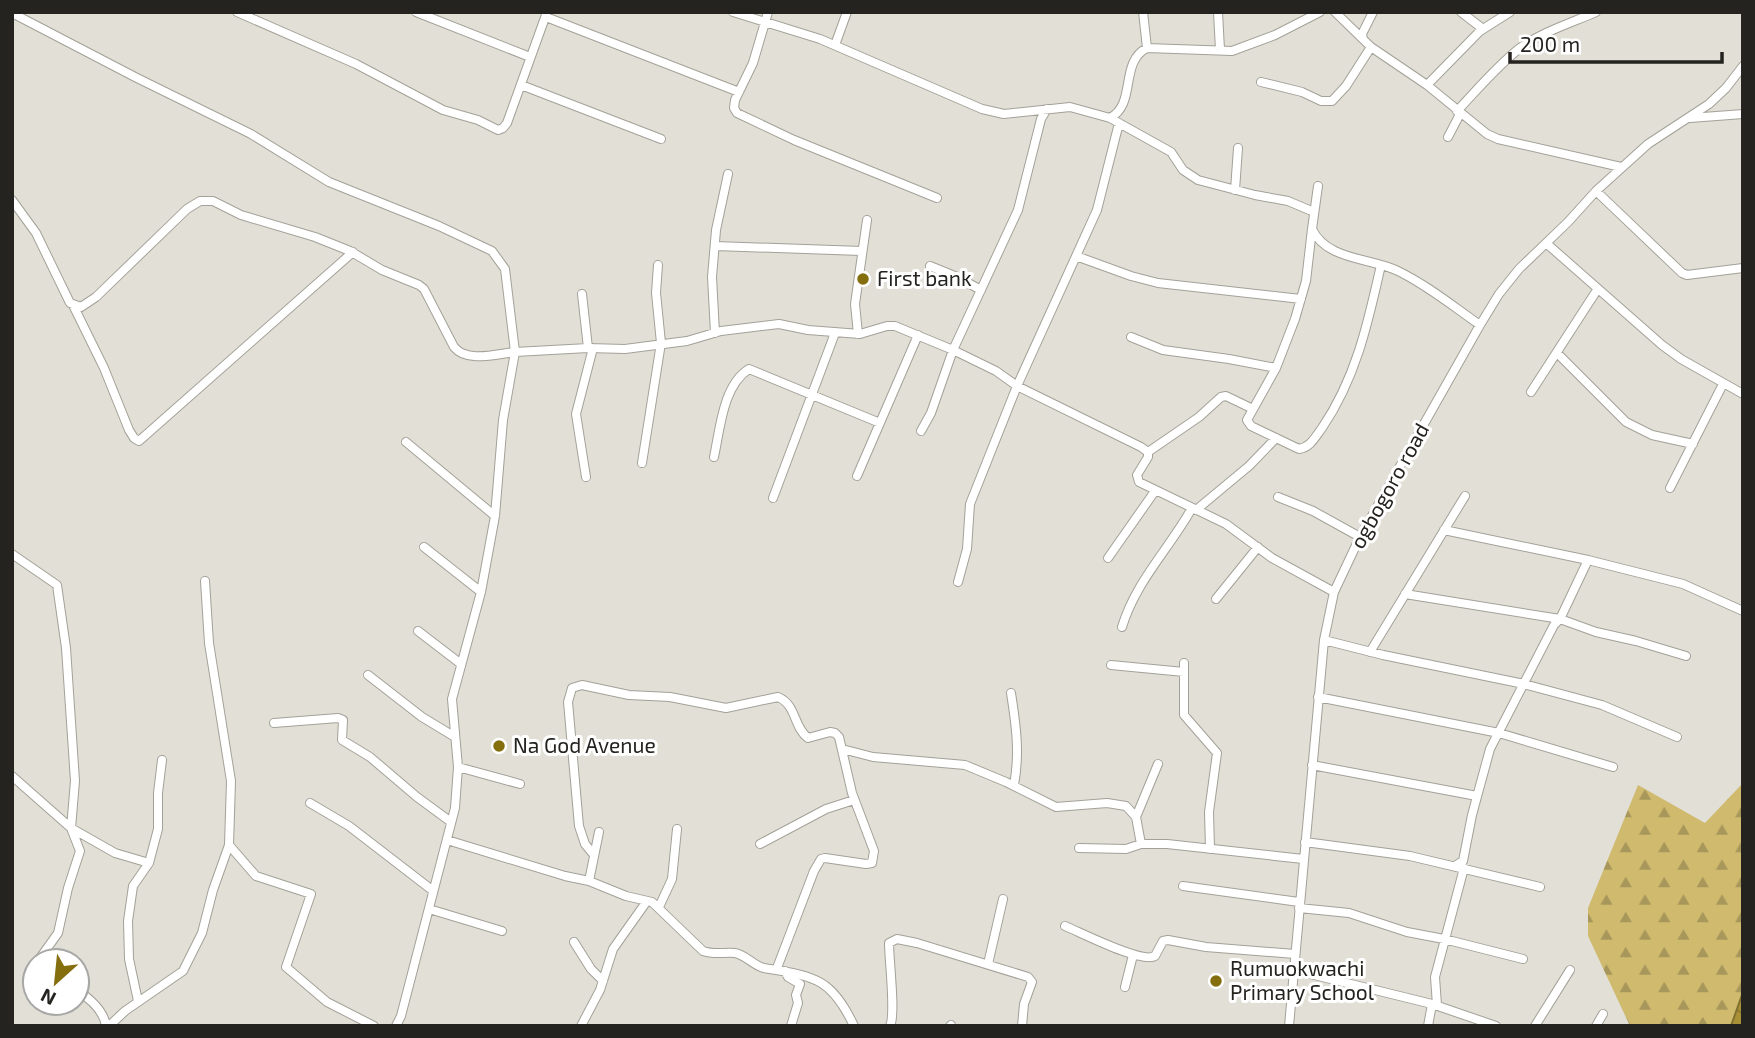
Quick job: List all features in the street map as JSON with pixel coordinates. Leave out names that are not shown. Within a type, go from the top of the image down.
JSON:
[{"type":"street","points":[[237,12],[356,64],[443,110],[478,120],[496,130],[502,130],[507,123],[546,14],[739,92]]},
{"type":"street","points":[[416,12],[530,57]]},
{"type":"street","points":[[733,12],[767,16],[982,109],[1004,114],[1070,107],[1110,118],[1171,152],[1189,176],[1234,190],[1288,201],[1314,212]]},
{"type":"street","points":[[835,45],[847,12]]},
{"type":"street","points":[[1143,12],[1146,48]]},
{"type":"street","points":[[1218,12],[1220,51]]},
{"type":"street","points":[[1110,118],[1121,108],[1135,58],[1146,48],[1232,51],[1320,12]]},
{"type":"street","points":[[1335,12],[1371,47],[1498,139],[1621,167]]},
{"type":"street","points":[[1363,39],[1362,34],[1373,12]]},
{"type":"street","points":[[1461,12],[1483,29]]},
{"type":"street","points":[[1427,85],[1483,29],[1510,12]]},
{"type":"street","points":[[1448,137],[1458,112],[1491,74],[1521,48],[1595,12]]},
{"type":"street","points":[[12,13],[251,134],[329,182],[439,226],[492,251],[505,269],[514,352],[503,420],[495,516],[481,592],[452,699],[458,768],[456,798],[401,1016],[396,1026]]},
{"type":"street","points":[[767,16],[753,63],[734,108],[745,118],[937,198]]},
{"type":"street","points":[[1261,82],[1302,92],[1321,101],[1332,101],[1346,86],[1371,47]]},
{"type":"street","name":"ogbogoro road","points":[[1289,1026],[1324,640],[1334,592],[1360,537],[1480,325],[1513,277],[1621,167],[1648,144],[1688,118],[1726,88],[1743,66]]},
{"type":"street","points":[[521,85],[661,139]]},
{"type":"street","points":[[921,431],[931,413],[953,350],[1018,210],[1046,109]]},
{"type":"street","points":[[1688,118],[1743,114]]},
{"type":"street","points":[[958,582],[967,549],[970,504],[1017,386],[1100,200],[1119,123]]},
{"type":"street","points":[[1234,190],[1238,148]]},
{"type":"street","points":[[715,333],[712,294],[716,230],[729,174]]},
{"type":"street","points":[[1318,186],[1306,281],[1276,368],[1247,420],[1248,423],[1299,449],[1310,444],[1335,408],[1346,386],[1366,333],[1381,265]]},
{"type":"street","points":[[1596,191],[1682,273],[1687,275],[1743,268]]},
{"type":"street","points":[[12,200],[36,233],[70,303],[81,307],[96,297],[187,209],[200,201],[213,201],[242,215],[315,237],[353,252],[382,270],[424,289],[459,354],[473,356],[591,348],[625,349],[779,324],[858,334],[895,326],[953,350],[1017,386],[1148,452]]},
{"type":"street","points":[[858,334],[855,304],[867,220]]},
{"type":"street","points":[[1312,229],[1320,242],[1336,251],[1398,271],[1480,325]]},
{"type":"street","points":[[1546,243],[1662,345],[1743,394]]},
{"type":"street","points":[[715,246],[862,251]]},
{"type":"street","points":[[73,304],[104,368],[129,430],[139,441],[353,252]]},
{"type":"street","points":[[1076,256],[1130,276],[1158,283],[1300,299]]},
{"type":"street","points":[[642,463],[661,343],[656,293],[658,265]]},
{"type":"street","points":[[930,266],[981,290]]},
{"type":"street","points":[[1531,392],[1597,290]]},
{"type":"street","points":[[582,294],[591,348],[576,414],[586,477]]},
{"type":"street","points":[[773,498],[835,333]]},
{"type":"street","points":[[857,476],[918,335]]},
{"type":"street","points":[[1130,337],[1163,351],[1276,368]]},
{"type":"street","points":[[1557,353],[1626,422],[1652,435],[1693,444]]},
{"type":"street","points":[[714,457],[727,400],[745,371],[749,369],[880,424]]},
{"type":"street","points":[[1670,488],[1723,384]]},
{"type":"street","points":[[1148,452],[1199,417],[1221,397],[1226,396],[1253,409]]},
{"type":"street","points":[[1122,627],[1142,579],[1194,509],[1249,466],[1276,438]]},
{"type":"street","points":[[407,442],[495,516]]},
{"type":"street","points":[[1148,452],[1148,457],[1137,475],[1139,482],[1226,524],[1297,573],[1334,592]]},
{"type":"street","points":[[1108,558],[1155,491]]},
{"type":"street","points":[[1370,652],[1465,496]]},
{"type":"street","points":[[1278,497],[1360,537]]},
{"type":"street","points":[[1444,530],[1588,559],[1684,584],[1743,611]]},
{"type":"street","points":[[424,547],[481,592]]},
{"type":"street","points":[[1216,599],[1258,547]]},
{"type":"street","points":[[12,554],[57,585],[66,648],[75,780],[71,828],[80,851],[58,933],[48,947]]},
{"type":"street","points":[[1428,1026],[1435,1004],[1435,977],[1490,749],[1588,559]]},
{"type":"street","points":[[91,1003],[108,1026],[138,1001],[183,971],[202,933],[229,845],[231,781],[218,716],[205,581]]},
{"type":"street","points":[[1405,594],[1555,621],[1686,656]]},
{"type":"street","points":[[418,631],[461,664]]},
{"type":"street","points":[[1324,640],[1524,684],[1602,705],[1677,737]]},
{"type":"street","points":[[1111,665],[1184,668],[1184,715],[1217,753],[1209,812],[1209,849]]},
{"type":"street","points":[[368,675],[422,717],[454,737]]},
{"type":"street","points":[[594,855],[581,837],[573,765],[569,693],[572,688],[582,685],[629,695],[670,697],[726,708],[778,697],[790,705],[803,734],[808,738],[830,732],[839,737],[854,800],[874,851],[872,863],[825,858],[816,864],[781,970]]},
{"type":"street","points":[[1012,693],[1018,761],[1014,785]]},
{"type":"street","points":[[1318,697],[1499,733],[1613,766]]},
{"type":"street","points":[[274,723],[317,718],[343,720],[342,740],[370,757],[451,822]]},
{"type":"street","points":[[842,749],[873,757],[965,765],[1014,785],[1056,807],[1107,803],[1126,806],[1136,817],[1141,844]]},
{"type":"street","points":[[138,1001],[129,959],[128,920],[133,886],[149,863],[158,829],[162,760]]},
{"type":"street","points":[[1136,817],[1158,764]]},
{"type":"street","points":[[1312,765],[1477,796]]},
{"type":"street","points":[[458,768],[520,784]]},
{"type":"street","points":[[12,776],[71,828],[115,853],[149,863]]},
{"type":"street","points":[[760,844],[826,809],[854,800]]},
{"type":"street","points":[[310,803],[349,826],[432,891]]},
{"type":"street","points":[[659,907],[672,879],[677,829]]},
{"type":"street","points":[[589,881],[598,832]]},
{"type":"street","points":[[447,840],[589,881],[626,896],[647,901],[659,907],[702,951],[710,954],[737,953],[763,968],[810,976],[820,981],[834,994],[854,1026]]},
{"type":"street","points":[[1304,842],[1359,847],[1463,866],[1540,887]]},
{"type":"street","points":[[1079,848],[1126,849],[1141,844],[1167,844],[1303,859]]},
{"type":"street","points":[[229,845],[256,876],[311,894],[286,967],[327,1002],[374,1026]]},
{"type":"street","points":[[1183,886],[1349,913],[1407,932],[1524,959]]},
{"type":"street","points":[[988,964],[1003,899]]},
{"type":"street","points":[[582,1026],[603,981],[613,949],[647,901]]},
{"type":"street","points":[[429,909],[502,931]]},
{"type":"street","points":[[1065,926],[1133,954],[1152,958],[1163,941],[1168,940],[1206,947],[1295,954]]},
{"type":"street","points":[[890,1026],[894,1011],[889,943],[893,940],[904,940],[945,951],[1028,977],[1032,982],[1024,1004],[1022,1026]]},
{"type":"street","points":[[574,942],[591,969],[603,981]]},
{"type":"street","points":[[1125,987],[1133,954]]},
{"type":"street","points":[[781,970],[800,984],[796,995],[799,1003],[791,1026]]},
{"type":"street","points":[[1293,970],[1435,1004],[1496,1026]]},
{"type":"street","points":[[1535,1026],[1570,970]]},
{"type":"street","points":[[1596,1026],[1603,1014]]},
{"type":"green space","points":[[1743,783],[1743,992],[1731,1026],[1630,1026],[1588,936],[1588,908],[1638,785],[1705,823]]},
{"type":"water","points":[[1743,992],[1743,1024],[1731,1026]]},
{"type":"place","name":"First bank","points":[[863,279]]},
{"type":"place","name":"Na God Avenue","points":[[499,746]]},
{"type":"place","name":"Rumuokwachi Primary School","points":[[1216,981]]}]
